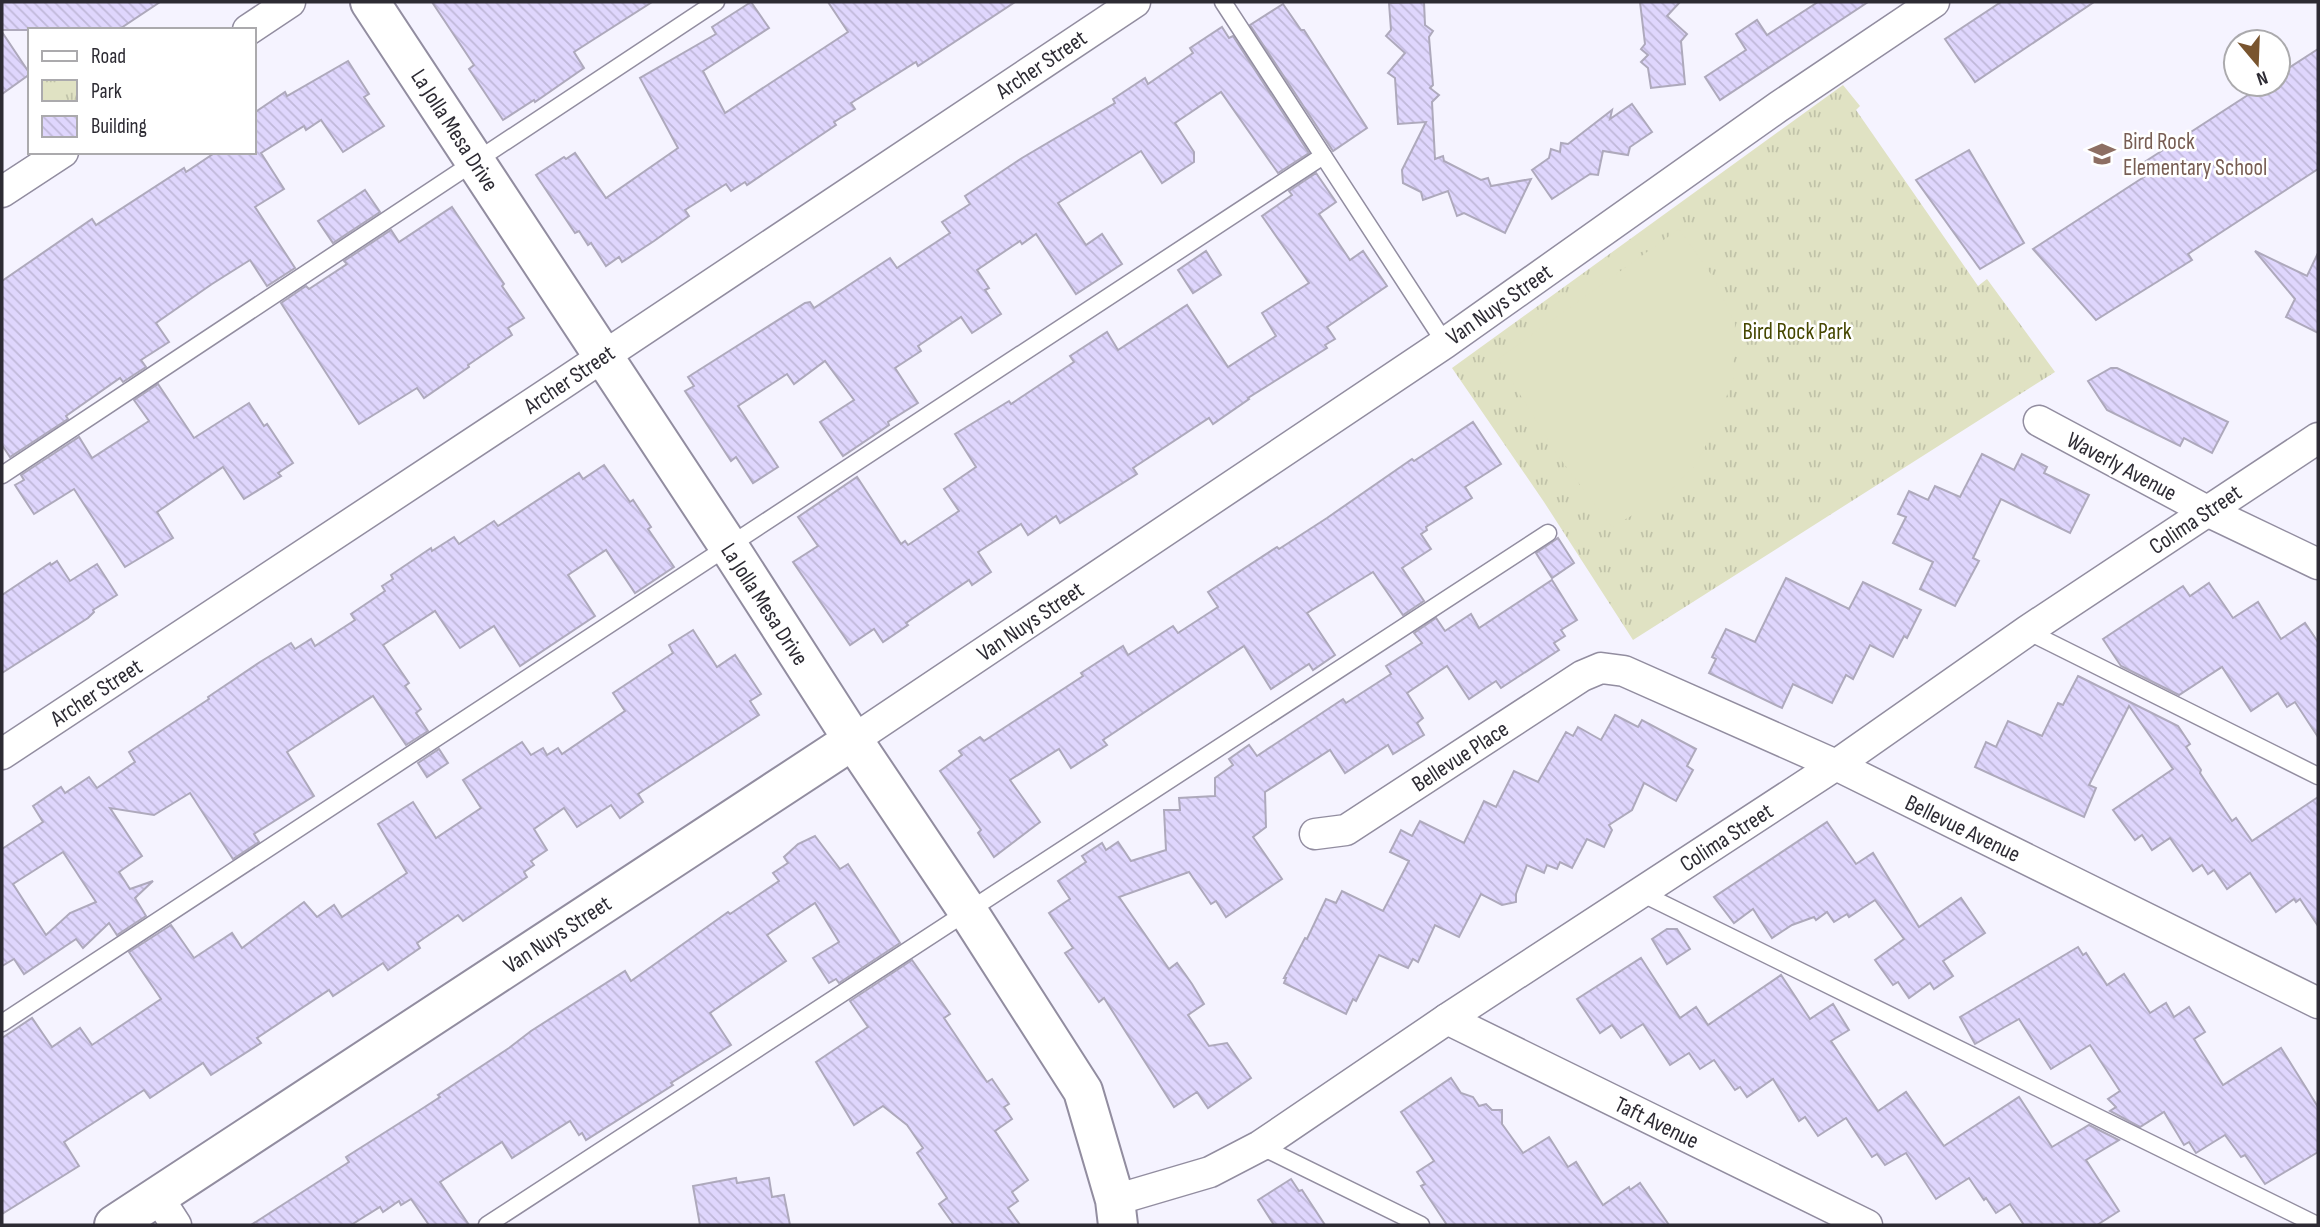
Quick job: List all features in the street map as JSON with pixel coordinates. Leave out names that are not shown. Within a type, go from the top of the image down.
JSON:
[{"type":"street","points":[[251,28],[290,2]]},
{"type":"street","name":"La Jolla Mesa Drive","points":[[370,2],[729,547],[852,740],[969,913],[1083,1091],[1117,1213]]},
{"type":"street","name":"Archer Street","points":[[2,754],[1135,2]]},
{"type":"street","name":"Van Nuys Street","points":[[114,1225],[167,1211],[852,740],[1444,343],[1778,107],[1934,2]]},
{"type":"street","points":[[2,192],[59,154]]},
{"type":"street","name":"Waverly Avenue","points":[[2039,421],[2207,511],[2318,565]]},
{"type":"street","name":"Colima Street","points":[[1117,1213],[1210,1172],[1260,1146],[1836,765],[2027,631],[2318,438]]},
{"type":"street","name":"Bellevue Avenue","points":[[1601,667],[1624,671],[1836,765],[2318,1003]]},
{"type":"street","name":"Bellevue Place","points":[[1315,834],[1346,830],[1582,676],[1601,667]]},
{"type":"street","name":"Taft Avenue","points":[[1447,1020],[1867,1225]]},
{"type":"lane","points":[[2,475],[716,2]]},
{"type":"lane","points":[[1223,2],[1444,343]]},
{"type":"lane","points":[[2,1023],[1323,156]]},
{"type":"lane","points":[[488,1225],[1548,533]]},
{"type":"lane","points":[[2027,631],[2318,776]]},
{"type":"lane","points":[[1641,893],[2317,1225]]},
{"type":"lane","points":[[1260,1146],[1421,1225]]},
{"type":"green space","name":"Bird Rock Park","points":[[1843,85],[1860,106],[1856,110],[1978,286],[1987,279],[2055,372],[1633,640],[1544,502],[1452,368]]},
{"type":"green space","points":[[1679,229],[1713,277],[1735,324],[1733,379],[1715,427],[1695,466],[1662,498],[1612,527],[1558,456],[1498,359]]},
{"type":"building","points":[[2,2],[160,2],[121,28],[2,30]]},
{"type":"building","points":[[432,2],[652,2],[574,52],[584,68],[535,102],[534,100],[503,120],[469,69],[474,65]]},
{"type":"building","points":[[751,2],[769,28],[703,71],[725,113],[848,32],[828,2],[1015,2],[918,66],[916,62],[851,103],[855,109],[834,122],[836,125],[747,185],[745,182],[731,191],[726,184],[685,210],[689,216],[654,241],[622,262],[619,257],[606,266],[591,243],[588,245],[579,231],[575,233],[536,175],[575,153],[606,198],[678,148],[640,78],[716,34],[712,27]]},
{"type":"building","points":[[1424,2],[1425,25],[1433,31],[1429,37],[1433,85],[1430,88],[1439,95],[1432,102],[1435,159],[1443,156],[1444,161],[1481,180],[1488,178],[1491,186],[1531,179],[1505,233],[1464,213],[1457,216],[1448,191],[1423,200],[1421,192],[1403,183],[1402,170],[1426,122],[1398,124],[1395,78],[1388,73],[1405,53],[1386,36],[1391,30],[1389,3]]},
{"type":"building","points":[[1640,2],[1680,2],[1667,16],[1687,34],[1681,41],[1685,84],[1651,88],[1648,68],[1641,62],[1648,55],[1641,49],[1645,44]]},
{"type":"building","points":[[1818,2],[1868,2],[1720,100],[1705,77],[1746,50],[1736,34],[1757,20],[1767,35]]},
{"type":"building","points":[[2001,2],[2094,2],[1975,82],[1945,39]]},
{"type":"building","points":[[1283,4],[1301,30],[1304,30],[1367,128],[1333,151],[1250,25]]},
{"type":"building","points":[[1222,27],[1229,38],[1233,36],[1309,153],[1278,173],[1221,92],[1175,123],[1194,152],[1194,162],[1162,183],[1141,151],[1058,203],[1086,245],[1102,234],[1122,264],[1076,294],[1036,234],[1022,244],[1020,241],[977,270],[989,288],[985,290],[1001,314],[972,333],[961,317],[918,346],[921,351],[895,368],[918,403],[843,456],[820,422],[854,400],[825,361],[794,384],[787,374],[738,406],[778,467],[753,483],[736,457],[731,461],[685,391],[694,386],[688,377],[805,303],[810,302],[814,308],[890,258],[897,268],[950,233],[942,222],[970,204],[965,196],[1022,158],[1115,103],[1113,99],[1145,78],[1148,84],[1193,53],[1190,48]]},
{"type":"building","points":[[2,32],[28,71],[28,75],[2,94]]},
{"type":"building","points":[[2318,49],[2318,169],[2188,254],[2192,260],[2096,320],[2033,249],[2150,173],[2143,163],[2243,98],[2292,98],[2292,66]]},
{"type":"building","points":[[348,61],[369,94],[364,97],[384,126],[343,152],[321,120],[306,130],[304,126],[261,153],[284,189],[255,207],[295,268],[267,286],[250,260],[212,284],[156,323],[169,342],[141,360],[146,367],[123,382],[120,378],[66,416],[68,419],[10,457],[2,445],[2,281],[92,219],[96,225],[184,168],[186,172],[213,154],[256,154],[256,112],[285,92],[287,96]]},
{"type":"building","points":[[1632,104],[1652,132],[1630,147],[1628,155],[1603,151],[1598,175],[1590,174],[1552,199],[1532,170],[1549,158],[1551,149],[1560,152],[1561,143],[1568,144],[1612,110],[1610,119]]},
{"type":"building","points":[[1969,150],[2024,243],[1980,269],[1916,180]]},
{"type":"building","points":[[1316,173],[1336,202],[1319,214],[1350,260],[1363,251],[1387,286],[1327,327],[1335,339],[1325,345],[1327,348],[1248,398],[1213,424],[1209,418],[1133,468],[1137,474],[1060,523],[1056,516],[1028,535],[1021,524],[978,552],[991,572],[972,585],[969,580],[883,642],[874,629],[850,645],[793,562],[818,546],[798,517],[857,477],[901,544],[905,541],[908,545],[959,511],[944,489],[976,467],[955,434],[1009,401],[1011,404],[1074,362],[1070,356],[1107,332],[1118,350],[1187,305],[1228,367],[1276,336],[1262,313],[1309,283],[1262,216],[1292,195],[1289,191]]},
{"type":"building","points":[[365,190],[380,212],[333,243],[318,221]]},
{"type":"building","points":[[452,207],[524,318],[508,328],[512,335],[424,398],[417,388],[359,424],[281,303],[306,286],[309,289],[347,264],[344,261],[391,230],[399,242]]},
{"type":"building","points":[[1206,251],[1221,275],[1193,293],[1178,270]]},
{"type":"building","points":[[2255,251],[2307,276],[2318,253],[2318,333],[2286,317],[2295,299]]},
{"type":"building","points":[[2111,368],[2117,368],[2228,422],[2212,453],[2184,438],[2180,446],[2107,410],[2088,381]]},
{"type":"building","points":[[158,384],[194,438],[249,403],[293,463],[278,473],[281,476],[244,499],[223,467],[157,512],[173,538],[125,567],[74,489],[34,514],[15,485],[24,480],[21,475],[79,437],[92,458],[149,421],[134,400]]},
{"type":"building","points":[[1473,422],[1501,464],[1465,487],[1472,498],[1426,527],[1427,530],[1421,534],[1431,549],[1402,568],[1424,601],[1403,615],[1373,572],[1307,613],[1335,655],[1313,670],[1309,664],[1271,689],[1244,646],[1103,740],[1107,745],[1071,768],[1059,749],[1010,780],[1040,822],[994,857],[978,833],[981,830],[940,771],[962,755],[959,751],[980,737],[984,741],[1083,676],[1081,673],[1123,646],[1128,655],[1173,626],[1178,633],[1218,607],[1208,592],[1277,547],[1279,549],[1412,459],[1414,461]]},
{"type":"building","points":[[1982,454],[2014,470],[2022,454],[2047,467],[2044,473],[2089,495],[2070,533],[2001,499],[1973,558],[1979,561],[1955,606],[1920,589],[1933,562],[1893,543],[1906,517],[1898,514],[1909,491],[1928,500],[1935,486],[1960,497]]},
{"type":"building","points":[[604,465],[630,502],[633,500],[651,527],[648,529],[674,567],[635,593],[606,550],[568,575],[595,616],[520,666],[494,626],[460,648],[435,611],[383,645],[409,683],[405,686],[421,709],[416,713],[428,731],[406,745],[373,696],[287,752],[314,796],[254,834],[259,842],[233,859],[190,793],[154,815],[110,808],[142,856],[119,872],[130,889],[153,881],[135,898],[146,916],[117,935],[109,923],[83,948],[76,939],[24,974],[14,959],[2,966],[2,849],[43,822],[33,806],[61,787],[65,793],[89,777],[97,788],[135,762],[129,752],[260,662],[291,643],[295,649],[311,639],[315,646],[355,620],[351,614],[385,591],[382,586],[393,579],[391,575],[431,548],[432,551],[454,537],[459,544],[494,521],[498,526],[579,473],[583,479]],"holes":[[[63,852],[96,902],[70,913],[46,935],[13,884]]]},
{"type":"building","points":[[1558,538],[1574,563],[1552,578],[1536,553]]},
{"type":"building","points":[[57,561],[70,581],[97,564],[117,595],[93,610],[88,618],[2,673],[2,595]]},
{"type":"building","points":[[1786,578],[1849,609],[1863,582],[1921,610],[1907,638],[1904,636],[1893,657],[1870,645],[1853,679],[1846,675],[1832,703],[1793,684],[1782,708],[1709,673],[1716,659],[1712,657],[1726,629],[1755,642]]},
{"type":"building","points":[[1552,580],[1577,620],[1561,630],[1565,636],[1554,643],[1559,650],[1501,688],[1496,681],[1469,699],[1447,666],[1407,693],[1423,718],[1417,723],[1424,735],[1393,754],[1388,745],[1345,773],[1330,750],[1265,792],[1266,827],[1253,837],[1282,879],[1226,917],[1216,901],[1211,904],[1189,872],[1119,897],[1169,969],[1177,963],[1192,984],[1204,1004],[1188,1015],[1209,1046],[1227,1043],[1251,1078],[1208,1108],[1197,1092],[1174,1107],[1104,998],[1099,1002],[1065,953],[1073,948],[1049,913],[1070,899],[1058,881],[1086,862],[1082,856],[1102,843],[1106,850],[1118,842],[1131,861],[1166,850],[1164,810],[1180,810],[1179,798],[1215,796],[1215,778],[1233,765],[1229,759],[1249,745],[1257,756],[1343,699],[1346,703],[1391,674],[1386,666],[1422,643],[1414,633],[1436,618],[1445,631],[1471,614],[1479,628]]},
{"type":"building","points":[[2209,583],[2233,618],[2258,602],[2281,639],[2305,623],[2318,642],[2318,737],[2295,702],[2287,707],[2278,693],[2251,711],[2222,667],[2179,695],[2121,666],[2103,639],[2183,586],[2190,596]]},
{"type":"building","points":[[693,630],[717,667],[735,655],[761,694],[750,701],[759,715],[638,794],[643,802],[620,818],[611,805],[577,827],[564,808],[534,829],[547,850],[531,861],[534,865],[524,872],[527,877],[463,921],[458,915],[417,943],[420,948],[388,970],[383,963],[333,996],[329,990],[257,1038],[261,1043],[211,1075],[203,1063],[150,1098],[144,1090],[64,1142],[79,1166],[2,1214],[2,1038],[32,1018],[52,1047],[80,1028],[92,1045],[161,999],[129,952],[171,925],[194,958],[232,933],[242,948],[304,902],[317,917],[334,905],[342,917],[407,873],[378,824],[413,802],[436,838],[481,808],[463,780],[522,742],[531,755],[543,748],[547,755],[558,748],[562,754],[625,711],[613,693],[673,653],[669,645]]},
{"type":"building","points":[[2078,676],[2178,726],[2190,744],[2186,747],[2201,770],[2200,773],[2232,821],[2236,818],[2252,841],[2318,797],[2318,926],[2300,899],[2296,902],[2294,899],[2276,912],[2250,873],[2227,889],[2214,870],[2208,874],[2202,865],[2193,871],[2170,838],[2152,850],[2142,835],[2135,840],[2113,810],[2173,769],[2129,706],[2089,785],[2096,788],[2084,817],[1975,767],[1986,742],[1996,747],[2008,721],[2042,736],[2058,703],[2063,705]]},
{"type":"building","points":[[1615,715],[1638,727],[1642,720],[1696,749],[1687,766],[1693,770],[1676,801],[1644,783],[1632,810],[1609,825],[1612,830],[1604,847],[1587,839],[1572,868],[1560,862],[1557,869],[1547,865],[1544,873],[1527,865],[1516,894],[1516,902],[1502,905],[1481,894],[1459,937],[1435,925],[1418,962],[1413,959],[1408,968],[1379,955],[1356,1001],[1353,999],[1346,1014],[1284,983],[1284,978],[1326,899],[1336,903],[1342,891],[1383,911],[1409,861],[1390,852],[1401,830],[1412,836],[1420,821],[1464,843],[1484,801],[1496,807],[1514,771],[1538,782],[1566,732],[1573,736],[1578,727],[1601,740]]},
{"type":"building","points":[[439,749],[448,763],[427,777],[418,763]]},
{"type":"building","points":[[1827,822],[1856,864],[1873,853],[1919,927],[1961,898],[1985,933],[1943,961],[1953,976],[1934,989],[1930,983],[1909,998],[1898,982],[1893,985],[1875,960],[1904,939],[1875,900],[1849,917],[1847,914],[1834,922],[1827,912],[1816,920],[1814,917],[1792,925],[1772,938],[1753,909],[1734,923],[1714,897]]},
{"type":"building","points":[[815,836],[840,869],[848,864],[900,943],[839,983],[836,979],[829,983],[813,958],[839,942],[815,903],[767,935],[786,961],[710,1013],[731,1045],[586,1140],[582,1133],[579,1135],[570,1121],[512,1158],[502,1142],[440,1182],[469,1225],[429,1225],[411,1199],[401,1205],[399,1201],[383,1212],[380,1207],[351,1225],[251,1225],[349,1162],[346,1157],[440,1097],[438,1095],[531,1031],[625,971],[631,981],[728,912],[730,914],[779,881],[773,873],[788,863],[784,857],[798,844]]},
{"type":"building","points":[[1667,929],[1677,929],[1690,949],[1667,964],[1652,939]]},
{"type":"building","points":[[2078,947],[2083,955],[2086,953],[2107,985],[2124,974],[2150,1013],[2166,1003],[2174,1017],[2189,1007],[2205,1032],[2194,1039],[2223,1085],[2281,1048],[2318,1107],[2318,1152],[2265,1184],[2245,1155],[2241,1157],[2225,1135],[2196,1153],[2189,1142],[2184,1145],[2164,1112],[2140,1127],[2110,1111],[2116,1107],[2108,1099],[2120,1091],[2090,1045],[2051,1069],[2019,1019],[1975,1044],[1960,1017]]},
{"type":"building","points":[[1641,958],[1680,1018],[1696,1007],[1708,1025],[1781,975],[1810,1019],[1833,1004],[1849,1030],[1831,1041],[1878,1111],[1906,1092],[1944,1146],[2019,1097],[2052,1147],[2089,1125],[2119,1140],[2086,1160],[2119,1211],[2097,1225],[2024,1225],[2010,1204],[1996,1213],[1969,1178],[1936,1199],[1906,1153],[1885,1165],[1877,1154],[1872,1157],[1846,1118],[1818,1136],[1805,1117],[1799,1121],[1773,1079],[1747,1097],[1740,1087],[1735,1090],[1714,1060],[1700,1069],[1689,1053],[1670,1065],[1643,1024],[1621,1038],[1612,1025],[1600,1033],[1577,999]]},
{"type":"building","points":[[912,960],[950,1014],[944,1018],[987,1082],[992,1079],[1009,1104],[1004,1107],[1012,1119],[995,1131],[1028,1180],[1012,1192],[1018,1201],[1008,1208],[1020,1225],[954,1225],[939,1204],[947,1198],[917,1153],[923,1148],[907,1125],[883,1106],[854,1125],[816,1062],[868,1027],[850,1001]]},
{"type":"building","points":[[1451,1078],[1461,1093],[1473,1097],[1479,1106],[1486,1104],[1492,1110],[1502,1110],[1502,1124],[1523,1153],[1549,1137],[1568,1167],[1576,1162],[1603,1205],[1629,1187],[1630,1190],[1640,1183],[1669,1225],[1447,1225],[1421,1186],[1425,1184],[1417,1172],[1434,1161],[1401,1112]]},
{"type":"building","points":[[736,1178],[737,1183],[769,1178],[772,1197],[784,1195],[790,1225],[700,1225],[693,1186]]},
{"type":"building","points":[[1291,1179],[1299,1191],[1302,1190],[1325,1225],[1274,1225],[1258,1200]]},
{"type":"place","name":"Bird Rock Elementary School","points":[[2102,154]]}]
